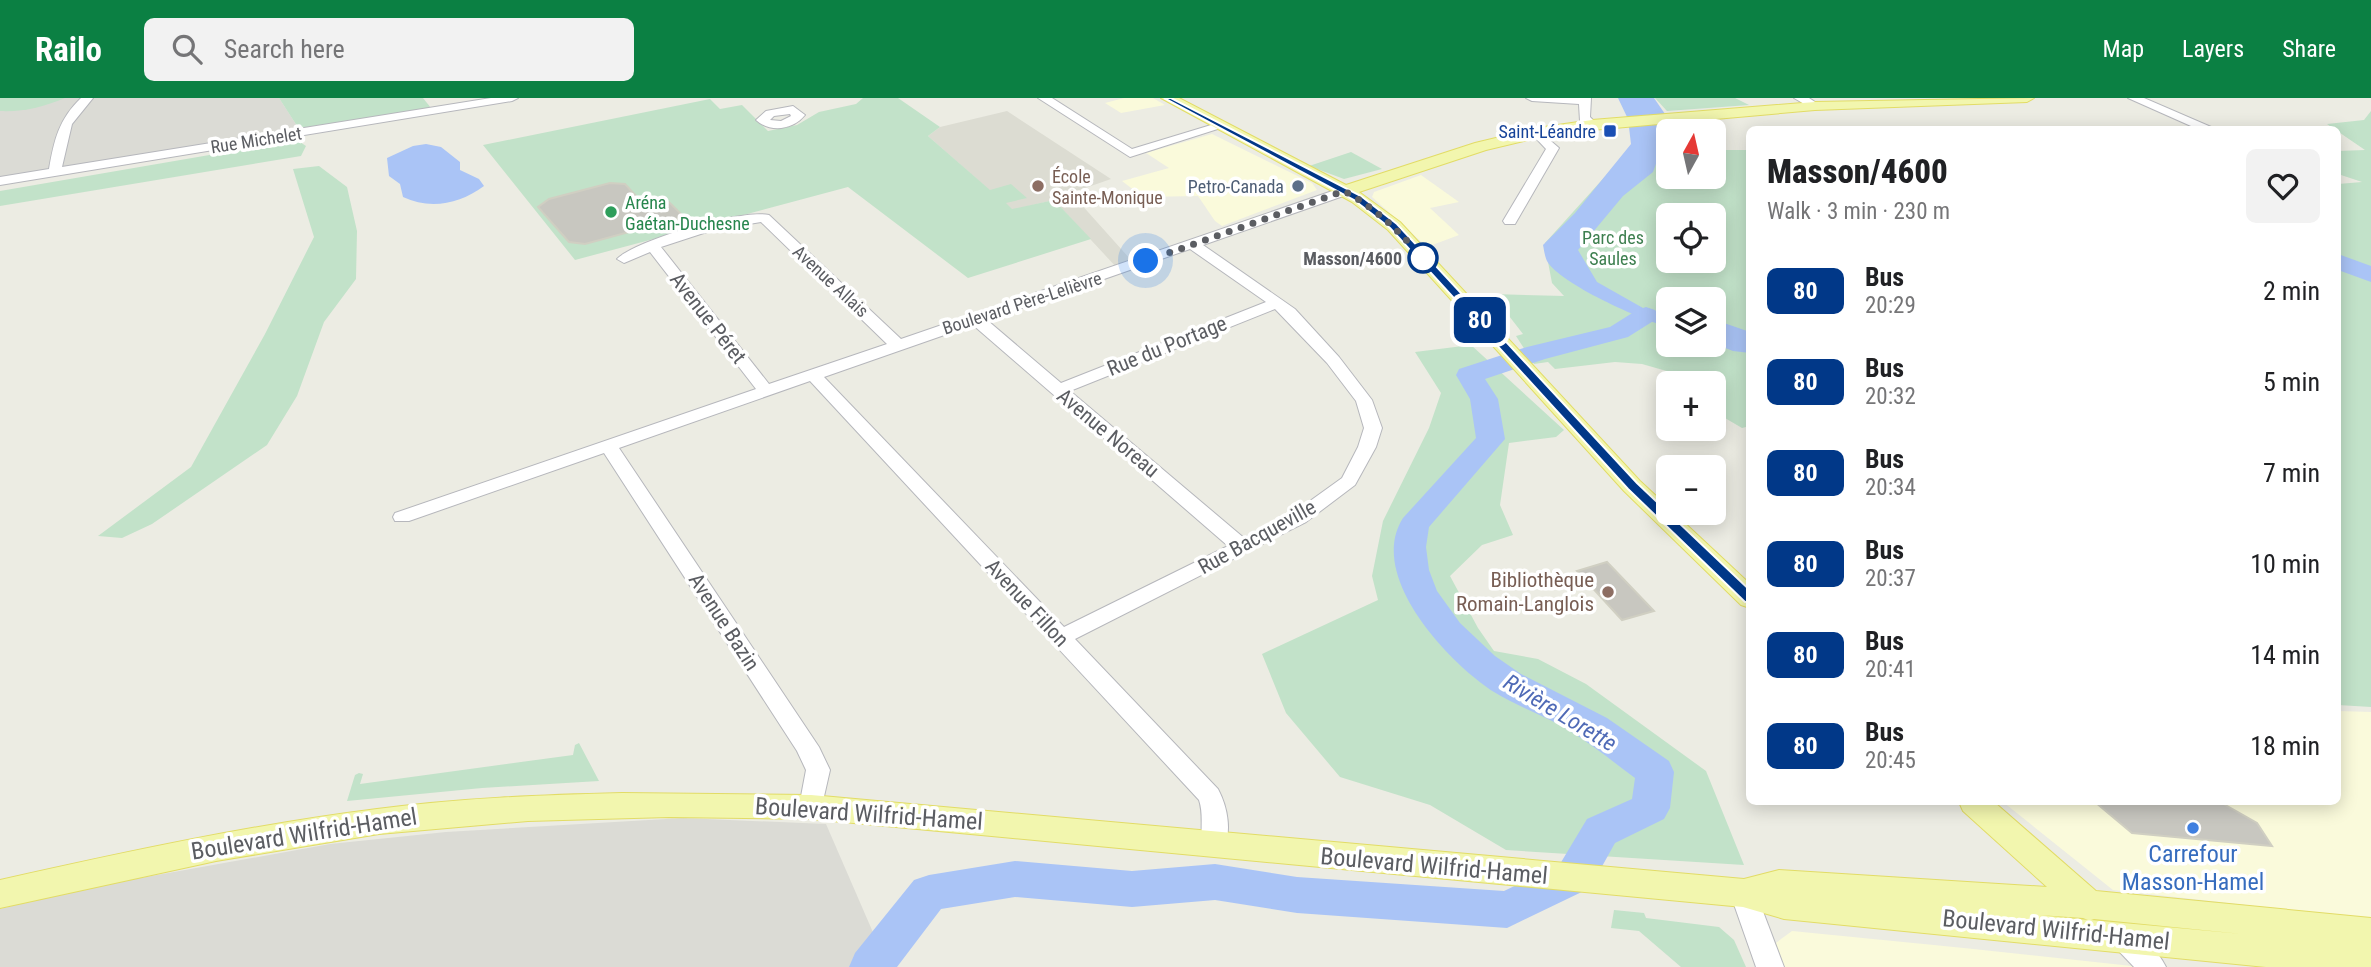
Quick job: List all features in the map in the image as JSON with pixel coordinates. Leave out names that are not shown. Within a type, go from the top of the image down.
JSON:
[{"type":"main road","points":[[1168,98],[1368,204],[1394,226],[1632,486],[1746,594]]},
{"type":"main road","name":"Boulevard Père-Lelièvre","points":[[1344,191],[1480,146],[1537,133],[1592,125],[1874,101],[2027,98]]},
{"type":"main road","name":"Boulevard Wilfrid-Hamel","points":[[0,894],[198,849],[432,815],[542,806],[648,803],[811,807],[1545,877],[1743,893],[1784,905],[2371,962]]},
{"type":"main road","points":[[1977,805],[2120,936]]},
{"type":"main road","name":"Boulevard Wilfrid-Hamel","points":[[1743,893],[1779,884],[2088,904],[2371,933]]},
{"type":"street","points":[[55,172],[60,139],[68,117],[87,98]]},
{"type":"street","name":"Rue Michelet","points":[[0,181],[512,98]]},
{"type":"street","points":[[780,98],[793,110]]},
{"type":"street","points":[[1044,98],[1130,153],[1221,126]]},
{"type":"street","points":[[1532,98],[1585,100],[1584,118],[1592,125]]},
{"type":"street","points":[[1800,98],[1815,106]]},
{"type":"street","points":[[2134,98],[2202,126]]},
{"type":"street","points":[[1510,221],[1553,148],[1537,133]]},
{"type":"street","name":"Boulevard Père-Lelièvre","points":[[402,517],[1344,191]]},
{"type":"street","name":"Avenue Allais","points":[[652,245],[748,219],[764,218],[897,344]]},
{"type":"street","name":"Rue Bacqueville","points":[[1060,638],[1299,518],[1349,481],[1367,447],[1373,428],[1357,388],[1290,312],[1213,256],[1191,244]]},
{"type":"street","points":[[624,259],[652,245]]},
{"type":"street","name":"Avenue Péret","points":[[652,245],[765,390]]},
{"type":"street","name":"Rue du Portage","points":[[1057,390],[1276,303]]},
{"type":"street","name":"Avenue Noreau","points":[[975,318],[1242,547]]},
{"type":"street","name":"Avenue Fillon","points":[[812,374],[1210,796],[1216,815],[1214,844]]},
{"type":"street","name":"Avenue Bazin","points":[[607,444],[807,747],[818,770],[811,807]]},
{"type":"street","points":[[1743,893],[1770,967]]},
{"type":"street","points":[[2120,936],[2152,967]]},
{"type":"shaded area","points":[[0,98],[279,98],[299,129],[0,177]]},
{"type":"shaded area","points":[[1124,98],[1153,98],[1165,105],[1121,113],[1105,103]]},
{"type":"shaded area","name":"École Sainte-Monique","points":[[1007,111],[1111,179],[1071,193],[1131,260],[1117,268],[1054,200],[1012,210],[928,136],[940,127]]},
{"type":"shaded area","points":[[1212,134],[1312,183],[1317,190],[1222,226],[1215,221],[1198,196],[1143,197],[1122,181],[1169,168],[1146,153]]},
{"type":"shaded area","points":[[1421,175],[1459,202],[1430,208],[1459,235],[1427,247],[1372,197],[1374,192]]},
{"type":"shaded area","points":[[2341,711],[2371,712],[2371,919],[2113,890],[2007,805],[2341,805]]},
{"type":"shaded area","points":[[683,818],[826,824],[888,967],[0,967],[0,909],[79,889],[330,844],[446,832]]},
{"type":"shaded area","points":[[1792,931],[2141,967],[1775,967],[1765,951]]},
{"type":"green space","points":[[0,98],[65,98],[33,108],[0,111]]},
{"type":"green space","points":[[279,98],[423,98],[431,108],[299,129]]},
{"type":"green space","points":[[863,98],[898,98],[940,127],[928,136],[990,190],[1011,184],[1027,198],[1006,203],[1012,209],[1054,200],[1091,239],[968,278],[848,187],[575,260],[483,145],[710,99],[720,109],[742,105],[768,131],[797,125],[819,112],[856,104]]},
{"type":"green space","points":[[1655,98],[1735,98],[1749,105],[1667,111]]},
{"type":"green space","points":[[2371,111],[2371,707],[2341,705],[2341,184],[2362,182],[2341,175],[2341,151],[2365,150],[2341,134],[2341,126],[2327,124],[2364,120]]},
{"type":"green space","points":[[297,140],[306,146],[301,156],[0,206],[0,191]]},
{"type":"green space","name":"Parc des Saules","points":[[1629,150],[1656,150],[1656,189],[1726,189],[1726,150],[1746,150],[1746,427],[1742,428],[1726,419],[1726,371],[1666,371],[1642,364],[1615,362],[1555,369],[1548,362],[1534,364],[1516,336],[1523,334],[1492,294],[1564,296],[1552,283],[1548,262],[1556,268],[1545,243]]},
{"type":"green space","points":[[1351,152],[1382,169],[1344,179],[1309,166]]},
{"type":"green space","points":[[319,166],[347,187],[357,231],[356,279],[324,322],[297,396],[267,445],[152,524],[122,538],[98,536],[191,467],[265,334],[314,237],[293,169]]},
{"type":"green space","points":[[1471,345],[1564,430],[1556,437],[1509,443],[1500,505],[1513,535],[1482,545],[1450,576],[1478,628],[1494,651],[1538,659],[1586,684],[1706,771],[1744,865],[1506,850],[1430,805],[1340,777],[1286,713],[1262,654],[1378,600],[1372,576],[1383,521],[1429,428],[1441,393],[1415,352]]},
{"type":"green space","points":[[579,743],[599,781],[482,788],[347,801],[355,775],[359,773],[363,774],[360,784],[573,755],[575,745]]},
{"type":"green space","points":[[1614,910],[1644,913],[1646,918],[1719,927],[1734,940],[1746,967],[1681,967],[1639,931],[1611,928]]},
{"type":"water","points":[[1618,98],[1654,98],[1665,114],[1666,119],[1656,119],[1656,164],[1653,172],[1623,196],[1578,250],[1597,282],[1643,308],[1656,312],[1656,323],[1622,309],[1568,280],[1547,261],[1543,245],[1575,213],[1631,144],[1628,119]]},
{"type":"water","points":[[426,144],[441,147],[460,162],[460,170],[479,179],[484,186],[465,197],[445,203],[424,203],[403,197],[400,184],[389,176],[387,158],[413,146]]},
{"type":"water","points":[[2341,255],[2371,266],[2371,282],[2341,271]]},
{"type":"water","points":[[1726,324],[1746,331],[1746,353],[1726,348]]},
{"type":"building","name":"Aréna Gaétan-Duchesne","points":[[610,183],[625,184],[647,208],[669,202],[684,217],[585,244],[569,242],[538,207],[549,199]]},
{"type":"building","name":"Bibliothèque Romain-Langlois","points":[[1607,562],[1654,611],[1622,620],[1577,571]]},
{"type":"building","name":"Carrefour Masson-Hamel","points":[[2099,805],[2225,805],[2257,823],[2272,846],[2132,833]]},
{"type":"waterway","name":"Rivière Lorette","points":[[871,967],[929,893],[1015,879],[1132,889],[1215,882],[1297,895],[1507,910],[1575,876],[1601,831],[1650,808],[1655,772],[1583,721],[1508,683],[1465,649],[1433,612],[1421,591],[1413,570],[1410,547],[1414,525],[1491,439],[1484,399],[1469,375],[1536,353],[1619,332],[1646,315]]},
{"type":"bus line","name":"80","points":[[1168,98],[1358,198],[1394,226],[1632,486],[1746,595]]},
{"type":"place","name":"Saint-Léandre","points":[[1610,131]]},
{"type":"place","name":"École Sainte-Monique","points":[[1038,186]]},
{"type":"place","name":"Petro-Canada","points":[[1298,186]]},
{"type":"place","name":"Aréna Gaétan-Duchesne","points":[[611,212]]},
{"type":"place","name":"Masson/4600","points":[[1423,258]]},
{"type":"place","name":"Bibliothèque Romain-Langlois","points":[[1608,592]]},
{"type":"place","name":"Carrefour Masson-Hamel","points":[[2193,828]]},
{"type":"route","points":[[1146,261],[1344,191],[1368,204],[1394,226],[1427,262],[1423,258]]}]
